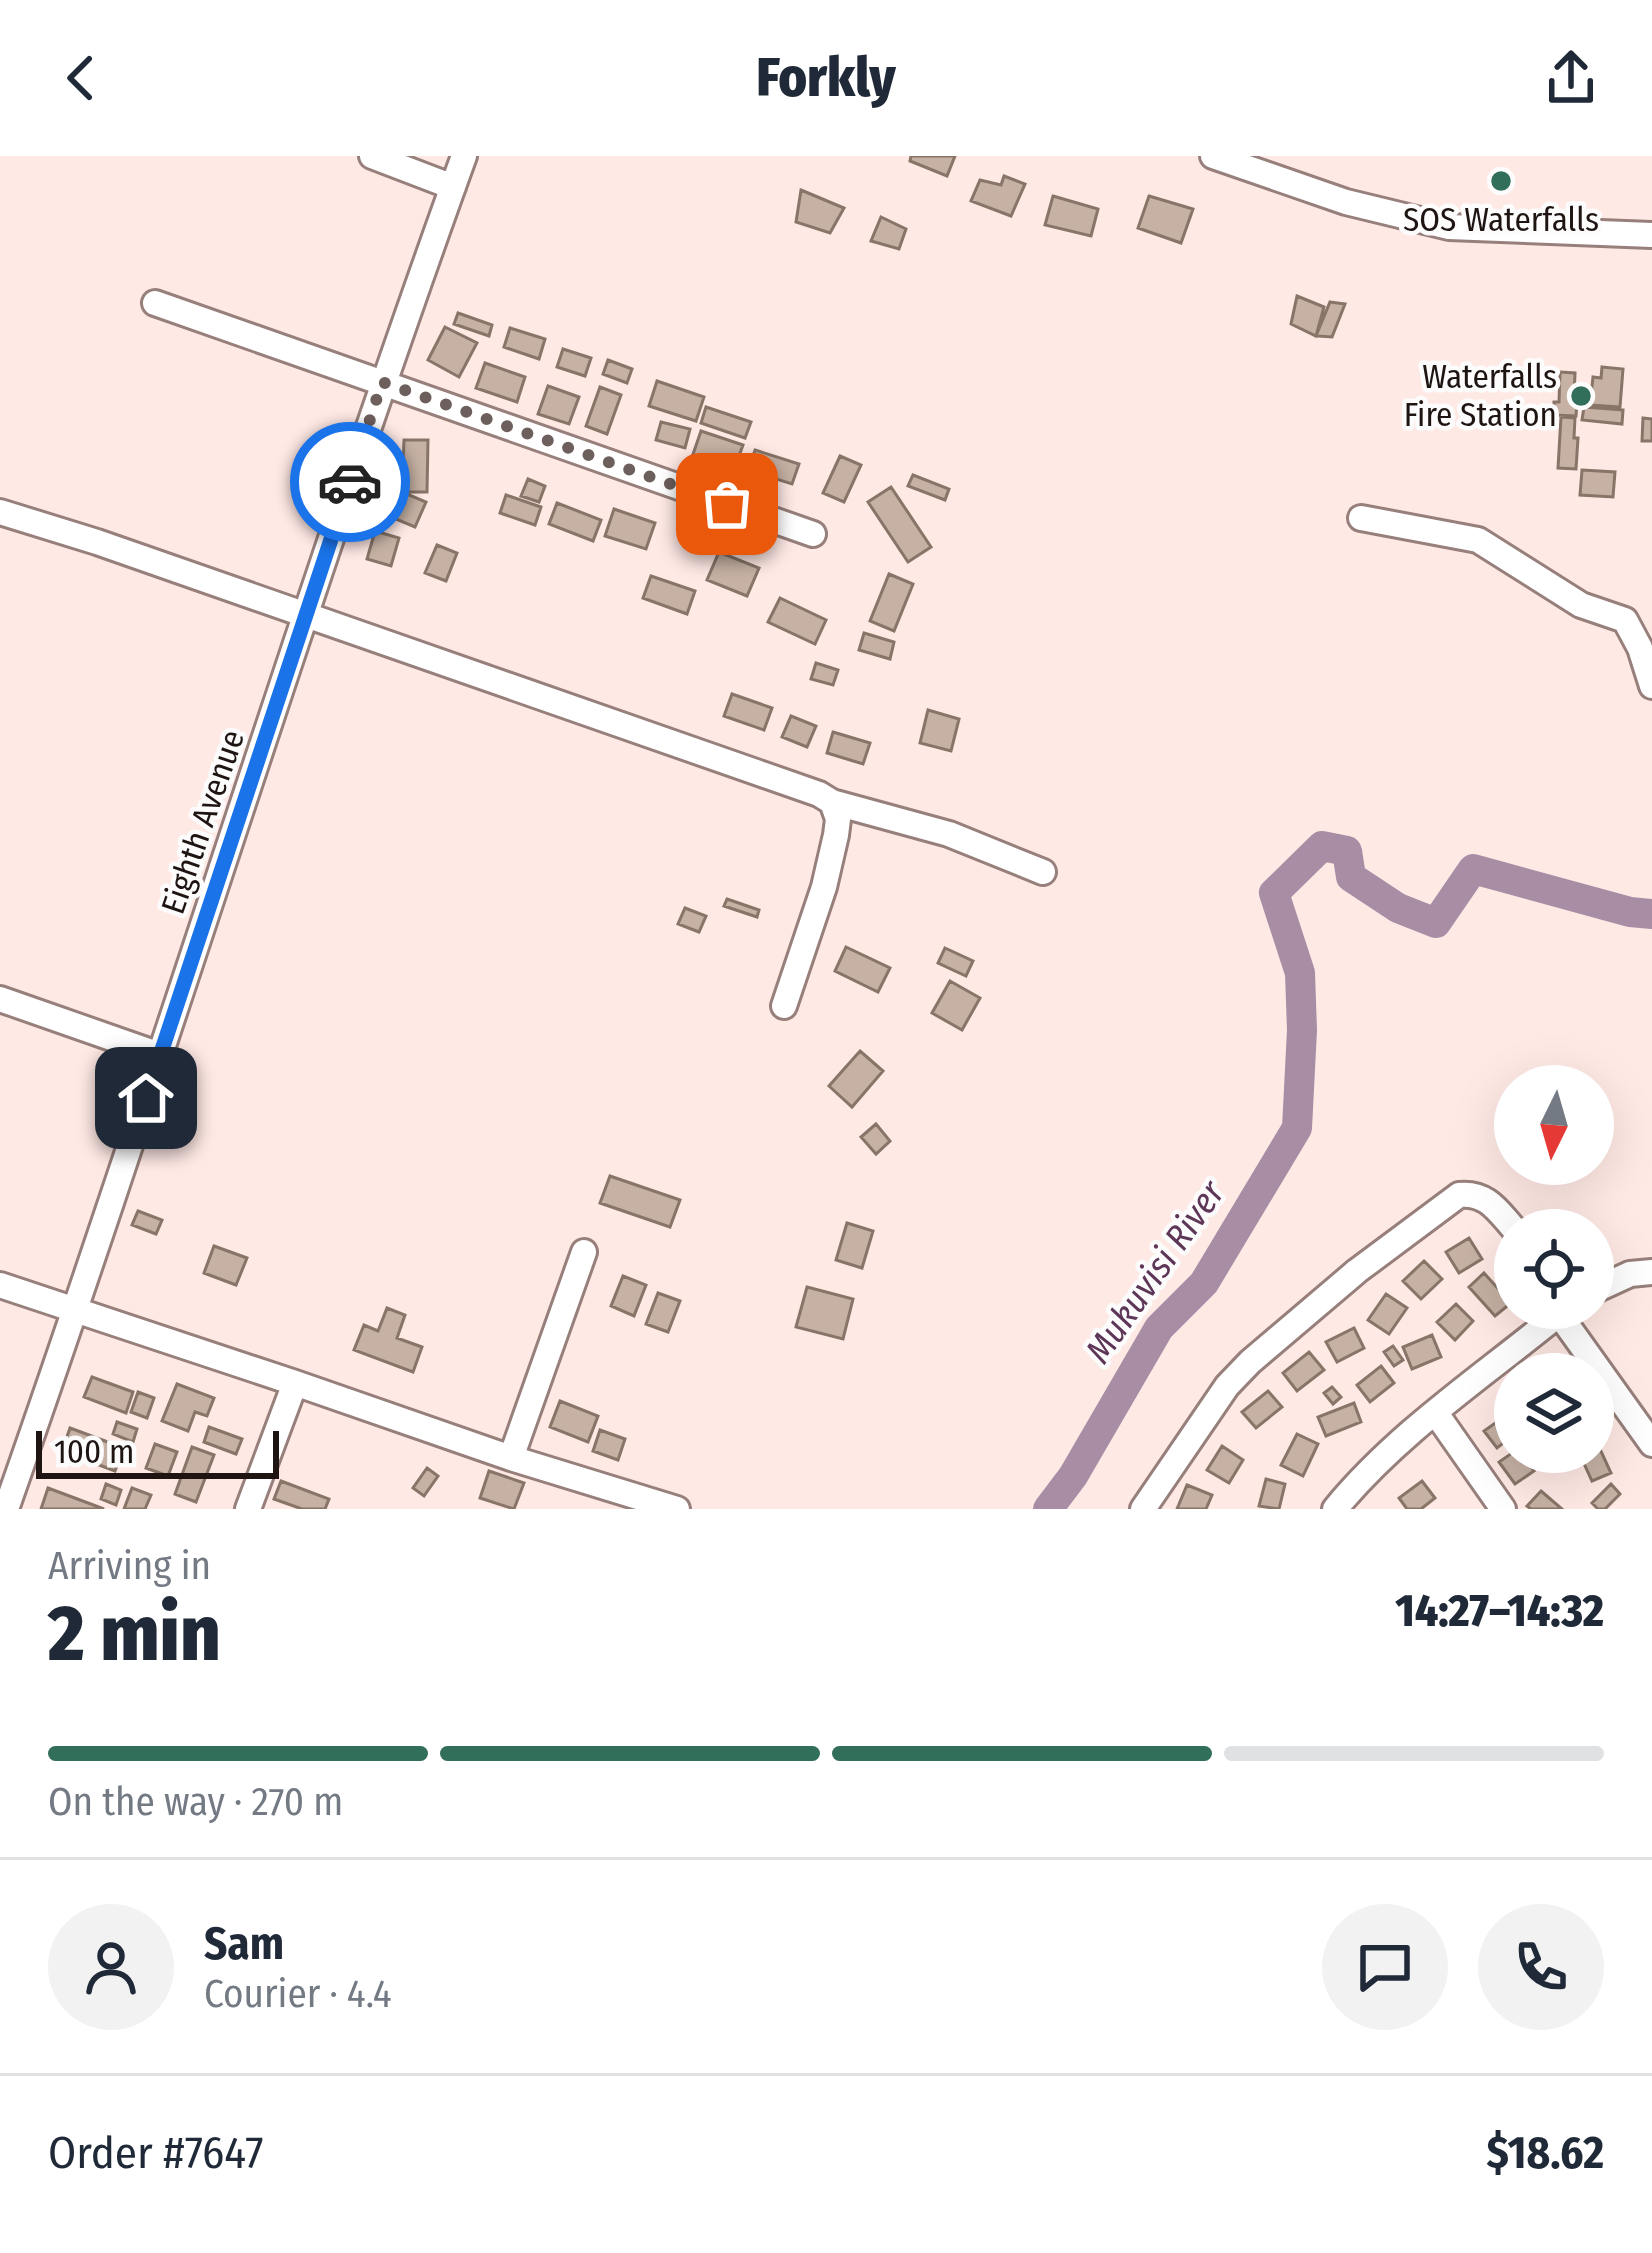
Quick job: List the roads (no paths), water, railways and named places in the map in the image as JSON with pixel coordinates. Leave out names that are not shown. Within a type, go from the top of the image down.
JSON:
[{"type":"street","points":[[372,156],[453,187]]},
{"type":"street","name":"Eighth Avenue","points":[[6,1509],[76,1311],[382,382],[464,156]]},
{"type":"street","points":[[1226,158],[1346,202],[1449,226],[1652,235]]},
{"type":"street","points":[[155,303],[813,534]]},
{"type":"street","points":[[0,512],[832,802],[949,834],[1043,872]]},
{"type":"street","points":[[1361,518],[1478,540],[1581,605],[1625,620],[1652,686]]},
{"type":"street","points":[[784,1006],[824,887],[838,819],[832,802]]},
{"type":"street","points":[[0,999],[160,1055]]},
{"type":"street","points":[[1143,1509],[1227,1386],[1357,1271],[1459,1195],[1472,1193],[1497,1209]]},
{"type":"street","points":[[511,1458],[584,1252]]},
{"type":"street","points":[[1614,1281],[1652,1272]]},
{"type":"street","points":[[0,1285],[511,1458],[677,1509]]},
{"type":"street","points":[[1335,1509],[1372,1468],[1435,1412],[1540,1329]]},
{"type":"street","points":[[1575,1329],[1652,1444]]},
{"type":"street","points":[[248,1509],[295,1383]]},
{"type":"street","points":[[1435,1412],[1503,1509]]},
{"type":"waterway","name":"Mukuvisi River","points":[[1048,1509],[1073,1476],[1159,1328],[1204,1283],[1297,1128],[1300,973],[1274,893],[1322,846],[1347,851],[1351,877],[1398,908],[1436,923],[1473,869],[1652,914]]},
{"type":"place","name":"SOS Waterfalls","points":[[1501,181]]},
{"type":"place","name":"Waterfalls Fire Station","points":[[1581,396]]}]
